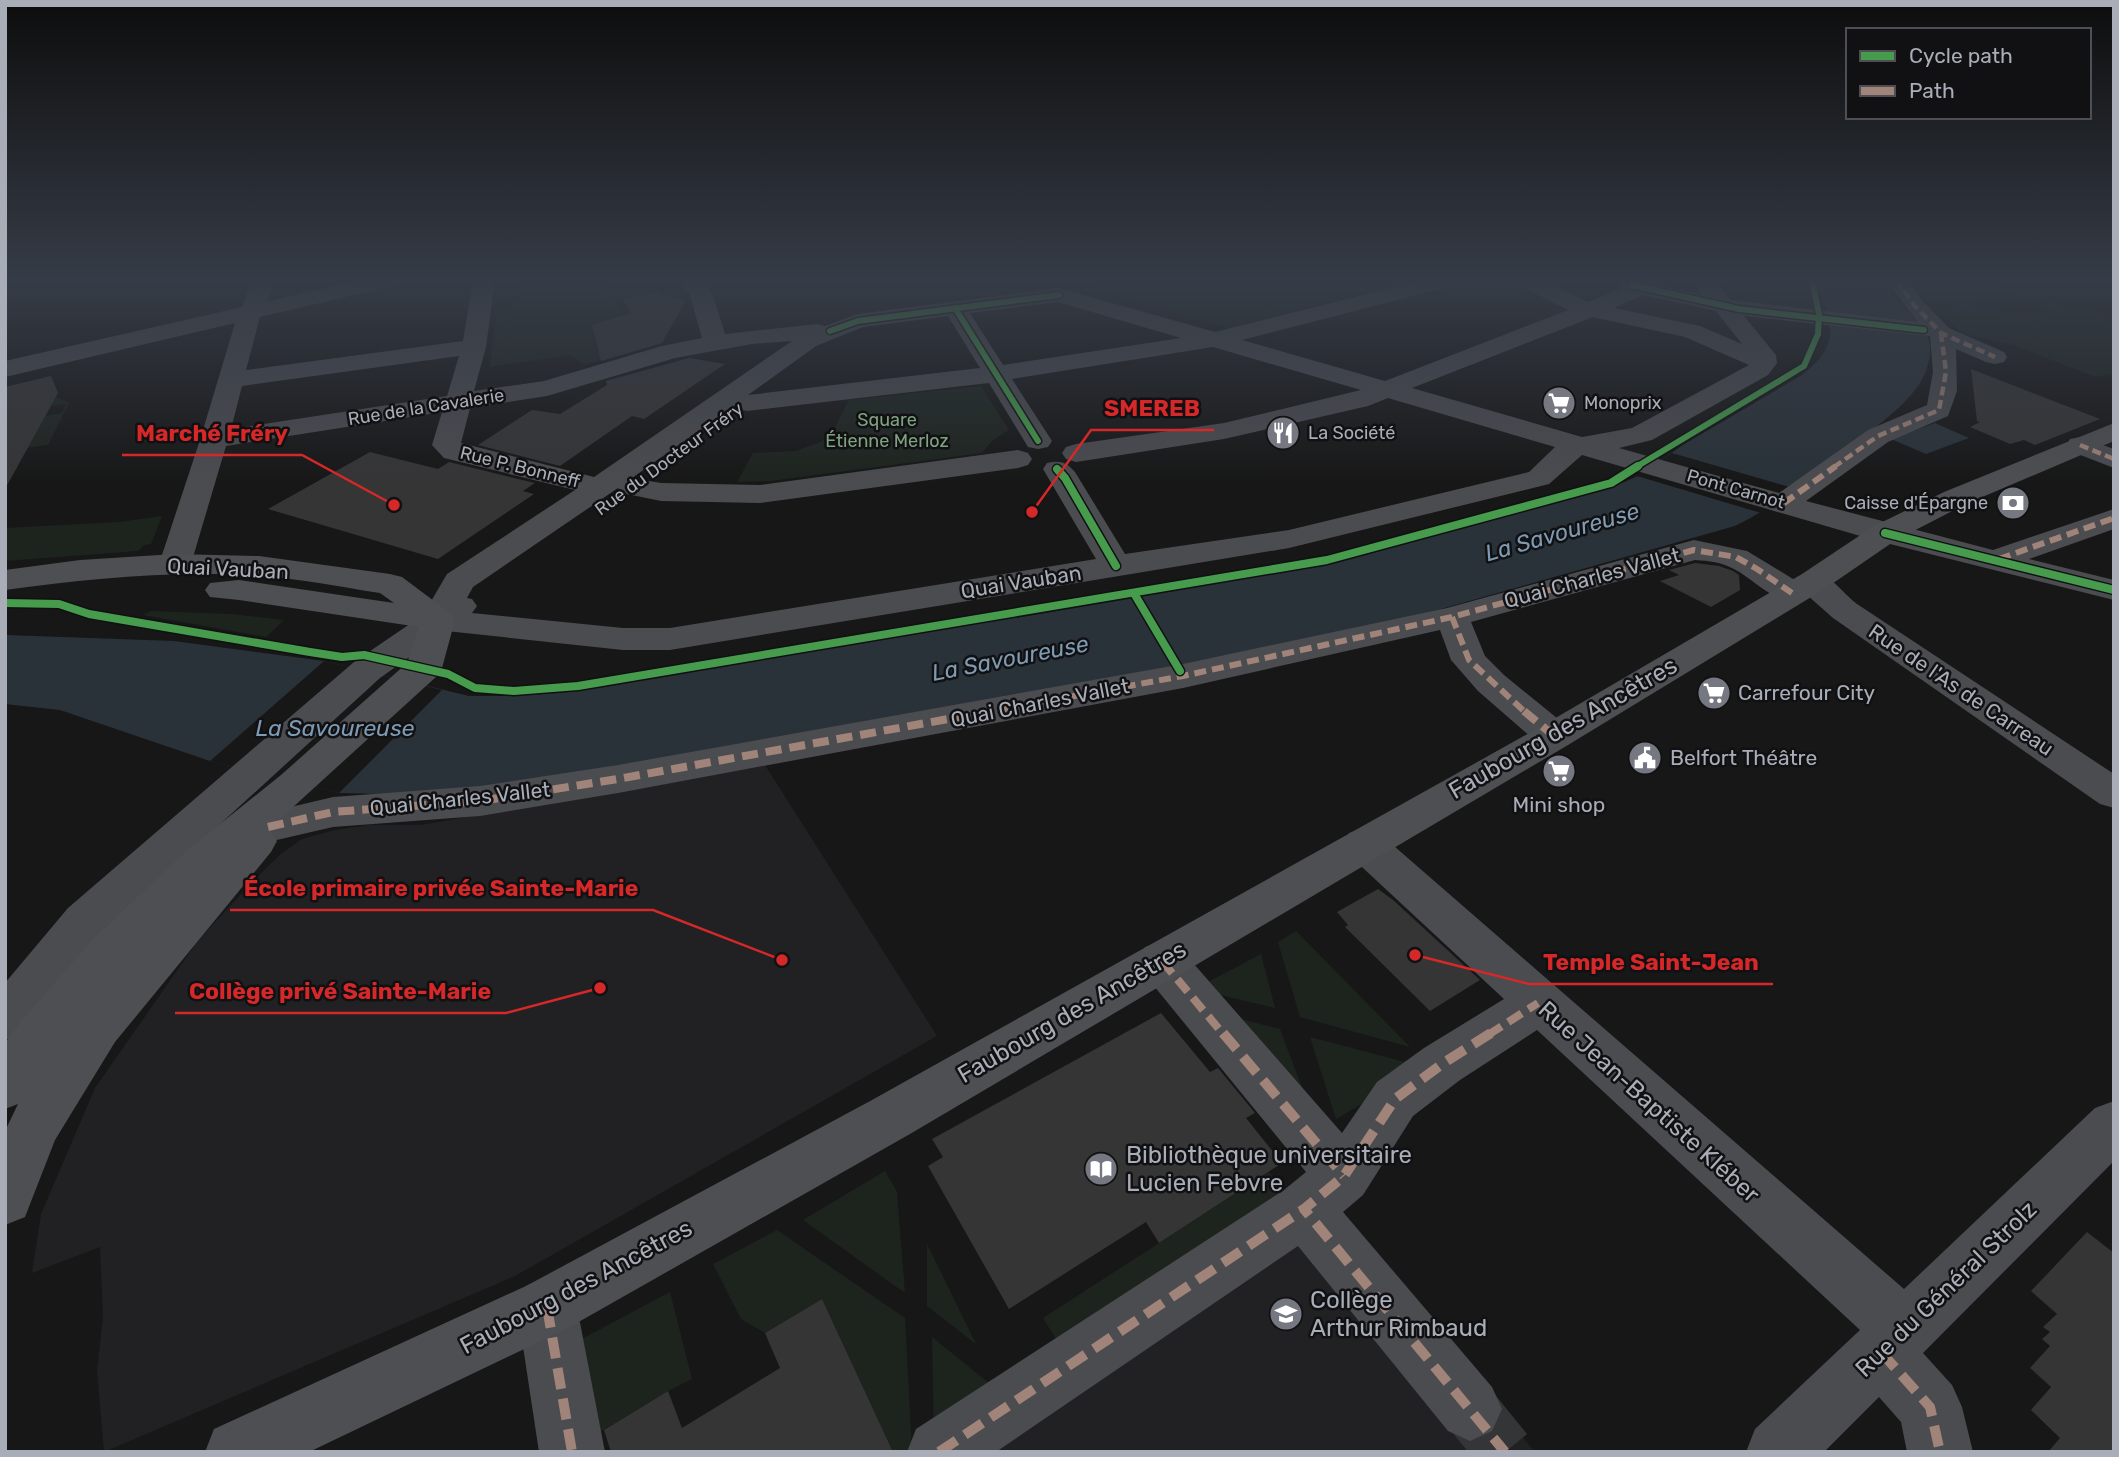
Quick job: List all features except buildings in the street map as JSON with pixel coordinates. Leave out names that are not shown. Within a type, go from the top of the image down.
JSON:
[{"type":"main road","name":"Faubourg des Ancêtres","points":[[237,1452],[547,1307],[903,1110],[1554,736],[1803,587],[1885,533],[1955,498],[2114,431]]},
{"type":"main road","name":"Quai Vauban","points":[[5,582],[80,570],[175,564],[259,566],[390,584],[438,620]]},
{"type":"main road","name":"Quai Vauban","points":[[5,582],[239,590],[438,620]]},
{"type":"main road","points":[[5,1086],[39,1036],[108,954],[181,882],[273,778],[417,675],[438,620]]},
{"type":"main road","points":[[5,1198],[33,1128],[97,1027],[268,827],[273,778]]},
{"type":"street","points":[[5,369],[96,348]]},
{"type":"street","points":[[175,564],[240,348]]},
{"type":"street","points":[[231,380],[467,348]]},
{"type":"street","points":[[460,402],[474,348]]},
{"type":"street","name":"Rue de la Cavalerie","points":[[214,440],[547,388],[671,351],[690,348]]},
{"type":"street","name":"Rue du Docteur Fréry","points":[[438,620],[459,581],[795,348]]},
{"type":"street","name":"Rue du Docteur Fréry","points":[[438,620],[497,583],[821,348]]},
{"type":"street","points":[[980,348],[996,374],[1028,450],[1029,467],[1224,430],[1359,400],[1495,348]]},
{"type":"street","points":[[747,403],[996,374],[1161,348]]},
{"type":"street","name":"Pont Carnot","points":[[1249,348],[1885,533],[2114,590]]},
{"type":"street","points":[[1730,348],[1764,363]]},
{"type":"street","points":[[1587,445],[1623,441],[1642,434],[1741,381],[1759,370],[1764,363],[1764,355],[1759,348]]},
{"type":"street","points":[[1784,503],[1878,436],[1939,410],[1944,395],[1946,356],[1941,348]]},
{"type":"street","points":[[1972,348],[1995,357]]},
{"type":"street","name":"Rue P. Bonneff","points":[[460,402],[446,444],[454,452],[598,486]]},
{"type":"street","name":"Quai Vauban","points":[[438,620],[622,639],[670,639],[1289,539],[1539,478],[1549,472],[1567,452],[1587,445]]},
{"type":"street","points":[[2080,445],[2114,459]]},
{"type":"street","points":[[632,487],[661,492],[760,494],[1028,450]]},
{"type":"street","points":[[1066,461],[1065,478],[1116,566]]},
{"type":"street","points":[[1994,561],[2114,518]]},
{"type":"street","name":"Quai Charles Vallet","points":[[268,827],[333,812],[481,801],[618,779],[1183,676],[1451,617],[1694,550],[1715,550],[1750,562],[1803,587]]},
{"type":"street","name":"Rue de l'As de Carreau","points":[[1803,587],[1824,594],[2114,794]]},
{"type":"street","points":[[1451,617],[1469,660],[1491,683],[1554,736]]},
{"type":"street","points":[[5,1019],[84,922],[273,778],[367,670],[438,620]]},
{"type":"street","name":"Rue Jean-Baptiste Kléber","points":[[1364,844],[1538,1003],[1893,1340],[1930,1407],[1940,1452]]},
{"type":"street","points":[[1162,961],[1324,1192],[1470,1409]]},
{"type":"street","points":[[939,1452],[1324,1192],[1395,1099],[1443,1064],[1538,1003]]},
{"type":"street","name":"Rue du Général Strolz","points":[[1778,1452],[2114,1125]]},
{"type":"street","points":[[547,1307],[572,1452]]},
{"type":"shaded area","points":[[765,765],[937,1036],[515,1276],[104,1452],[97,1371],[103,1317],[100,1247],[32,1273],[41,1214],[95,1088],[197,942],[251,883],[282,853],[302,839],[335,830],[370,825],[421,825]]},
{"type":"shaded area","name":"Collège Arthur Rimbaud","points":[[1313,1233],[1488,1395],[1535,1452],[993,1452]]},
{"type":"green space","points":[[492,348],[637,348],[585,365],[569,355],[490,367]]},
{"type":"green space","points":[[2021,348],[2114,348],[2114,374],[2095,377]]},
{"type":"green space","name":"Square Étienne Merloz","points":[[981,386],[1009,430],[992,441],[982,453],[771,481],[737,482],[753,453],[796,451],[831,435],[849,400]]},
{"type":"green space","points":[[56,397],[69,403],[48,445],[27,448],[45,416],[62,413],[66,404],[50,406]]},
{"type":"green space","points":[[162,516],[151,544],[144,545],[138,551],[5,561],[5,528],[119,522]]},
{"type":"green space","points":[[151,611],[231,614],[284,620],[266,637],[143,615]]},
{"type":"green space","points":[[1296,931],[1410,1047],[1300,1017],[1278,942]]},
{"type":"green space","points":[[1261,954],[1275,1008],[1195,989]]},
{"type":"green space","points":[[1218,1013],[1280,1029],[1318,1130]]},
{"type":"green space","points":[[1310,1037],[1424,1067],[1336,1119]]},
{"type":"green space","points":[[885,1171],[897,1192],[905,1293],[803,1220]]},
{"type":"green space","points":[[1269,1172],[1294,1204],[1065,1354],[1043,1318]]},
{"type":"green space","points":[[777,1230],[905,1318],[912,1452],[893,1452],[822,1299],[765,1333],[741,1319],[713,1264]]},
{"type":"green space","points":[[927,1244],[976,1344],[927,1306]]},
{"type":"green space","points":[[670,1292],[692,1379],[595,1435],[576,1342]]},
{"type":"green space","points":[[932,1337],[1006,1397],[934,1443]]},
{"type":"water","name":"La Savoureuse","points":[[1826,348],[1930,348],[1923,377],[1902,404],[1792,491],[1735,526],[1402,620],[1276,648],[752,747],[426,795],[339,793],[210,761],[60,710],[5,704],[5,635],[174,641],[324,661],[469,696],[512,696],[616,685],[1335,561],[1615,486],[1638,476],[1683,445],[1802,375]]},
{"type":"water","points":[[1935,423],[1969,438],[1926,454],[1891,439]]},
{"type":"pier","points":[[1672,453],[1796,489],[1761,513],[1637,476]]},
{"type":"pier","points":[[324,661],[442,690],[339,793],[210,761]]},
{"type":"tunnel","points":[[1470,1409],[1505,1452]]},
{"type":"marked path","points":[[1784,503],[1878,436],[1939,410],[1946,372],[1943,348]]},
{"type":"marked path","points":[[1975,348],[1995,357]]},
{"type":"marked path","points":[[2080,445],[2114,459]]},
{"type":"marked path","points":[[1999,559],[2114,518]]},
{"type":"marked path","points":[[268,827],[333,812],[480,801],[618,779],[1183,676],[1452,617],[1694,550],[1736,557],[1792,593]]},
{"type":"marked path","points":[[1452,617],[1469,660],[1491,683],[1554,736]]},
{"type":"marked path","points":[[1162,961],[1344,1176]]},
{"type":"marked path","points":[[1505,1452],[1304,1209],[1344,1176],[1395,1099],[1442,1064],[1538,1003]]},
{"type":"marked path","points":[[939,1452],[1304,1209]]},
{"type":"marked path","points":[[547,1307],[572,1452]]},
{"type":"marked path","points":[[1881,1352],[1930,1407],[1940,1452]]},
{"type":"cycle path","points":[[980,348],[1038,441]]},
{"type":"cycle path","points":[[5,603],[59,604],[89,614],[310,652],[342,657],[364,655],[448,674],[475,688],[514,691],[578,686],[1327,560],[1611,483],[1804,366],[1814,348]]},
{"type":"cycle path","points":[[1057,469],[1065,478],[1116,566]]},
{"type":"cycle path","points":[[1885,533],[2114,590]]},
{"type":"cycle path","points":[[1135,595],[1180,671]]},
{"type":"place","name":"Monoprix","points":[[1559,403]]},
{"type":"place","name":"La Société","points":[[1283,433]]},
{"type":"place","name":"Caisse d'Épargne","points":[[2013,503]]},
{"type":"place","name":"Marché Fréry","points":[[394,505]]},
{"type":"place","name":"SMEREB","points":[[1032,512]]},
{"type":"place","name":"Carrefour City","points":[[1714,693]]},
{"type":"place","name":"Belfort Théâtre","points":[[1645,758]]},
{"type":"place","name":"Mini shop","points":[[1559,771]]},
{"type":"place","name":"Temple Saint-Jean","points":[[1415,955]]},
{"type":"place","name":"École primaire privée Sainte-Marie","points":[[782,960]]},
{"type":"place","name":"Collège privé Sainte-Marie","points":[[600,988]]},
{"type":"place","name":"Bibliothèque universitaire Lucien Febvre","points":[[1101,1169]]},
{"type":"place","name":"Collège Arthur Rimbaud","points":[[1286,1314]]}]
